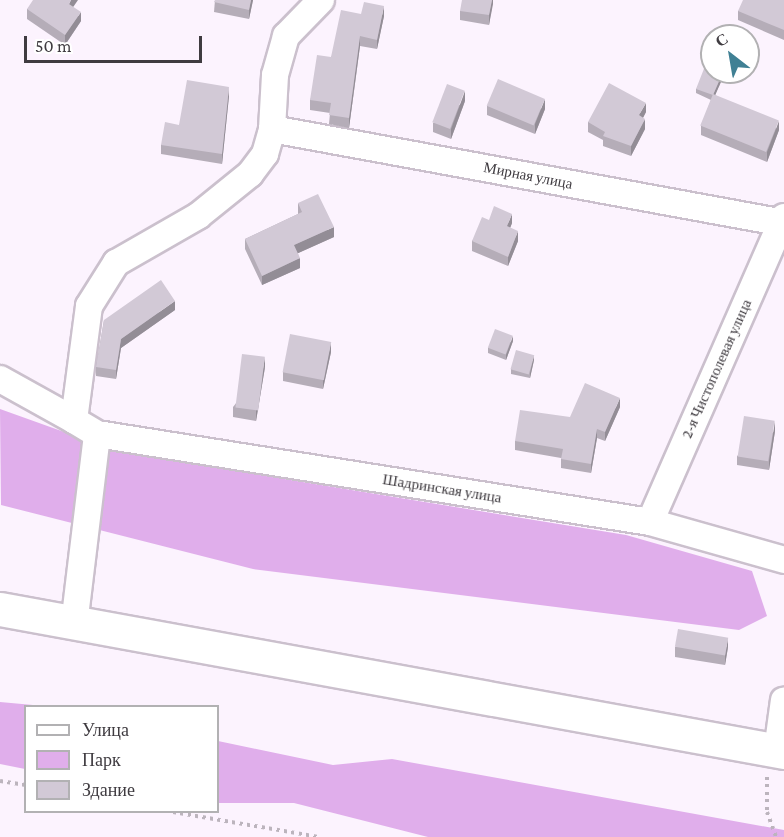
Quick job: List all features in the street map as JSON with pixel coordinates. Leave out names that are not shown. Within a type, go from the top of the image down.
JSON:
[{"type":"main road","points":[[0,609],[74,625],[781,752]]},
{"type":"street","points":[[74,420],[89,306],[101,282],[116,263],[198,216],[250,174],[264,154],[272,129],[275,75],[286,36],[321,0]]},
{"type":"street","name":"Мирная улица","points":[[272,129],[783,221]]},
{"type":"street","name":"2-я Чистополевая улица","points":[[650,522],[783,221]]},
{"type":"street","points":[[0,379],[97,434],[74,625]]},
{"type":"street","name":"Шадринская улица","points":[[97,434],[650,522],[784,560]]},
{"type":"street","points":[[781,752],[784,700]]},
{"type":"path","points":[[776,837],[767,812],[767,778],[781,752]]},
{"type":"path","points":[[0,781],[24,785]]},
{"type":"path","points":[[179,813],[320,837]]},
{"type":"green space","points":[[0,409],[120,452],[626,535],[752,571],[767,616],[739,630],[253,569],[1,505]]},
{"type":"green space","points":[[0,702],[33,705],[24,705],[24,769],[0,764]]},
{"type":"green space","points":[[219,741],[333,765],[392,759],[784,830],[784,837],[428,837],[294,803],[219,803]]},
{"type":"building","points":[[33,0],[71,0],[69,4],[81,12],[65,35],[27,9]]},
{"type":"building","points":[[215,0],[251,0],[249,10],[214,2]]},
{"type":"building","points":[[462,0],[492,0],[489,15],[460,11]]},
{"type":"building","points":[[743,0],[784,0],[784,30],[738,11]]},
{"type":"building","points":[[364,2],[384,6],[377,40],[360,36],[349,118],[329,115],[331,103],[310,100],[317,55],[331,57],[341,10],[361,14]]},
{"type":"building","points":[[498,79],[545,99],[534,126],[487,106]]},
{"type":"building","points":[[700,79],[700,84],[718,84],[713,95],[696,89]]},
{"type":"building","points":[[187,80],[229,87],[222,154],[161,145],[165,122],[179,125]]},
{"type":"building","points":[[609,83],[646,103],[639,115],[645,119],[631,146],[603,136],[605,132],[588,122]]},
{"type":"building","points":[[447,84],[465,91],[450,129],[432,122]]},
{"type":"building","points":[[713,94],[779,121],[766,152],[700,126]]},
{"type":"building","points":[[318,194],[334,227],[294,245],[300,258],[262,276],[245,239],[302,212],[298,203]]},
{"type":"building","points":[[494,206],[512,214],[507,226],[518,231],[508,257],[472,241],[482,217],[489,220]]},
{"type":"building","points":[[161,280],[175,301],[121,339],[116,370],[96,367],[104,320]]},
{"type":"building","points":[[495,329],[513,336],[506,354],[488,348]]},
{"type":"building","points":[[290,334],[331,342],[324,380],[283,372]]},
{"type":"building","points":[[516,350],[534,355],[529,374],[510,369]]},
{"type":"building","points":[[242,354],[265,357],[258,410],[235,408]]},
{"type":"building","points":[[585,383],[620,398],[605,432],[597,429],[591,464],[561,459],[563,449],[515,441],[520,410],[570,417]]},
{"type":"building","points":[[744,416],[775,421],[768,461],[738,456]]},
{"type":"building","points":[[678,629],[728,638],[725,656],[675,647]]}]
